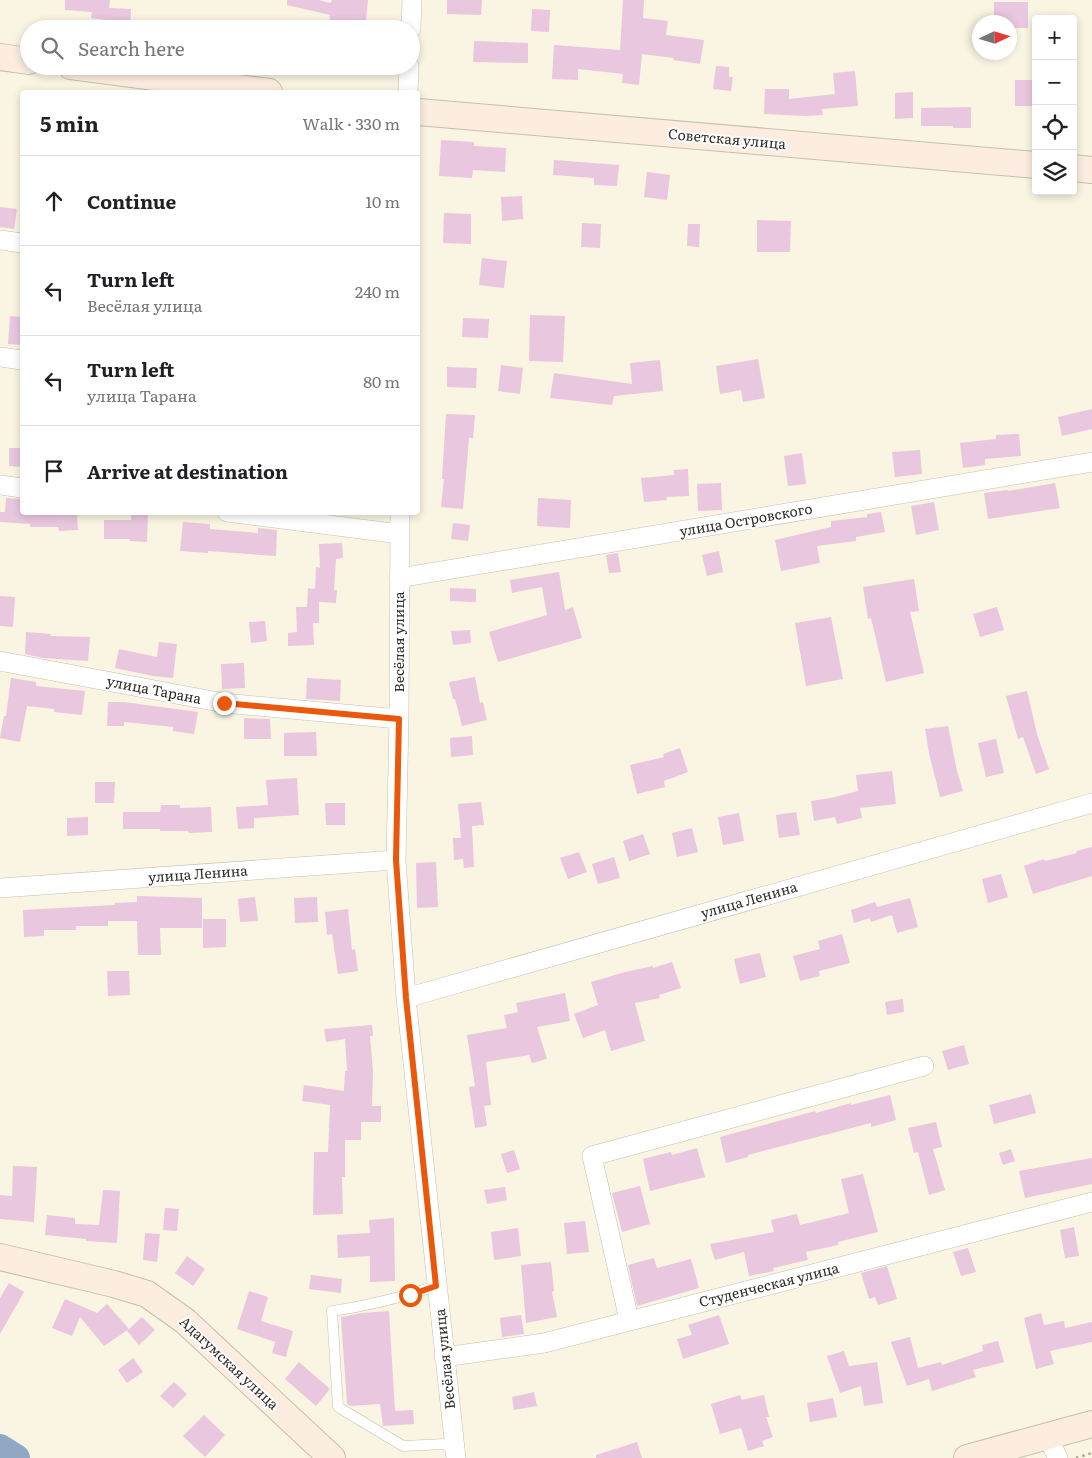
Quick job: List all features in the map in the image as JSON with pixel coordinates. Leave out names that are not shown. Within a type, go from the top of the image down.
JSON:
[{"type":"main road","points":[[0,57],[20,60]]},
{"type":"main road","points":[[139,75],[253,90]]},
{"type":"main road","name":"Советская улица","points":[[420,112],[1032,165]]},
{"type":"main road","points":[[1077,168],[1092,170]]},
{"type":"main road","name":"Адагумская улица","points":[[0,1257],[114,1284],[147,1294],[185,1321],[332,1458]]},
{"type":"main road","points":[[967,1458],[1052,1447],[1092,1424]]},
{"type":"street","points":[[411,20],[412,0]]},
{"type":"street","points":[[408,90],[409,75]]},
{"type":"street","points":[[0,240],[20,243]]},
{"type":"street","points":[[0,357],[20,360]]},
{"type":"street","name":"улица Островского","points":[[399,578],[1092,462]]},
{"type":"street","points":[[0,485],[20,488]]},
{"type":"street","points":[[251,515],[400,534]]},
{"type":"street","name":"Весёлая улица","points":[[400,515],[396,860],[406,998],[456,1456]]},
{"type":"street","name":"улица Тарана","points":[[0,661],[224,703],[399,719]]},
{"type":"street","name":"улица Ленина","points":[[406,998],[1092,803]]},
{"type":"street","name":"улица Ленина","points":[[0,888],[396,860]]},
{"type":"street","points":[[629,1320],[592,1156],[924,1066]]},
{"type":"street","name":"Студенческая улица","points":[[444,1358],[544,1344],[629,1320],[1092,1202]]},
{"type":"lane","points":[[436,1286],[368,1306],[332,1311],[338,1408],[403,1446],[444,1444],[456,1456]]},
{"type":"path","points":[[1076,1458],[1092,1453]]},
{"type":"building","points":[[65,0],[110,0],[109,8],[131,9],[130,20],[91,18],[92,12],[65,10]]},
{"type":"building","points":[[287,0],[319,0],[331,3],[332,0],[368,0],[366,20],[330,20],[330,15],[287,5]]},
{"type":"building","points":[[447,0],[482,0],[481,15],[447,14]]},
{"type":"building","points":[[623,0],[644,0],[643,18],[668,21],[666,35],[704,40],[700,64],[642,54],[639,85],[622,83],[623,74],[578,69],[578,80],[552,79],[554,45],[620,50]]},
{"type":"building","points":[[994,2],[1028,2],[1028,28],[1017,28],[1017,15],[994,15]]},
{"type":"building","points":[[532,9],[550,10],[549,32],[531,31]]},
{"type":"building","points":[[474,41],[528,43],[528,63],[473,62]]},
{"type":"building","points":[[716,66],[729,67],[729,77],[733,77],[731,91],[713,89]]},
{"type":"building","points":[[855,71],[858,106],[822,109],[823,115],[764,114],[765,89],[789,89],[789,99],[835,94],[833,73]]},
{"type":"building","points":[[1015,80],[1032,80],[1032,106],[1015,106]]},
{"type":"building","points":[[913,92],[913,118],[895,119],[895,93]]},
{"type":"building","points":[[971,107],[971,128],[921,126],[921,108]]},
{"type":"building","points":[[441,140],[474,142],[474,146],[506,148],[505,172],[473,170],[472,178],[439,176]]},
{"type":"building","points":[[554,160],[619,165],[617,186],[594,185],[594,178],[553,175]]},
{"type":"building","points":[[647,172],[670,175],[667,200],[644,197]]},
{"type":"building","points":[[522,196],[523,219],[502,221],[501,197]]},
{"type":"building","points":[[0,207],[17,209],[14,229],[0,227]]},
{"type":"building","points":[[444,213],[471,214],[471,244],[443,243]]},
{"type":"building","points":[[757,220],[791,221],[790,252],[757,252]]},
{"type":"building","points":[[582,223],[601,224],[600,248],[581,247]]},
{"type":"building","points":[[688,224],[700,224],[699,247],[687,246]]},
{"type":"building","points":[[482,258],[507,261],[504,288],[479,285]]},
{"type":"building","points":[[530,315],[565,316],[563,362],[529,361]]},
{"type":"building","points":[[10,316],[20,317],[20,345],[8,344]]},
{"type":"building","points":[[463,318],[489,319],[488,338],[462,337]]},
{"type":"building","points":[[758,359],[765,398],[743,402],[741,390],[720,394],[716,366]]},
{"type":"building","points":[[660,360],[663,391],[614,396],[612,405],[550,398],[554,373],[632,384],[630,363]]},
{"type":"building","points":[[501,365],[523,368],[520,394],[498,391]]},
{"type":"building","points":[[447,367],[477,368],[476,388],[447,387]]},
{"type":"building","points":[[1092,409],[1092,429],[1062,436],[1058,417]]},
{"type":"building","points":[[446,414],[475,415],[473,438],[469,438],[463,509],[441,507]]},
{"type":"building","points":[[1019,434],[1021,456],[985,459],[985,465],[963,468],[960,443],[996,439],[996,435]]},
{"type":"building","points":[[9,448],[20,448],[20,467],[9,466]]},
{"type":"building","points":[[920,450],[922,474],[895,477],[892,452]]},
{"type":"building","points":[[802,453],[806,484],[788,486],[784,456]]},
{"type":"building","points":[[688,469],[689,496],[666,497],[667,500],[644,502],[641,478],[674,475],[674,470]]},
{"type":"building","points":[[721,483],[722,510],[698,511],[697,484]]},
{"type":"building","points":[[1055,483],[1060,508],[988,519],[984,493]]},
{"type":"building","points":[[6,498],[20,499],[20,515],[77,515],[78,530],[59,531],[58,527],[30,527],[30,524],[0,522],[0,512],[5,512]]},
{"type":"building","points":[[538,498],[571,500],[570,528],[537,526]]},
{"type":"building","points":[[934,502],[939,530],[916,535],[911,506]]},
{"type":"building","points":[[881,512],[885,532],[856,537],[856,541],[817,546],[820,563],[781,571],[775,540],[831,527],[831,521],[867,517],[867,514]]},
{"type":"building","points":[[131,515],[148,515],[147,542],[130,541],[130,539],[104,539],[104,520],[131,520]]},
{"type":"building","points":[[183,522],[210,524],[210,529],[258,533],[258,528],[277,530],[276,556],[180,551]]},
{"type":"building","points":[[453,523],[470,525],[468,541],[451,539]]},
{"type":"building","points":[[342,543],[343,558],[336,559],[334,590],[337,590],[336,603],[319,602],[319,623],[313,623],[314,645],[288,646],[288,633],[297,632],[296,607],[307,607],[308,588],[315,589],[316,567],[320,568],[319,544]]},
{"type":"building","points":[[719,551],[723,572],[707,576],[702,555]]},
{"type":"building","points":[[618,553],[621,572],[609,573],[606,555]]},
{"type":"building","points":[[559,572],[565,610],[573,607],[582,638],[498,662],[489,632],[547,615],[542,587],[512,593],[510,580]]},
{"type":"building","points":[[914,579],[919,611],[910,612],[924,673],[886,682],[871,618],[868,619],[863,587]]},
{"type":"building","points":[[450,588],[476,589],[476,602],[450,601]]},
{"type":"building","points":[[0,596],[15,597],[13,627],[0,626]]},
{"type":"building","points":[[997,607],[1004,630],[980,637],[973,614]]},
{"type":"building","points":[[831,617],[843,679],[806,686],[795,623]]},
{"type":"building","points":[[265,621],[267,641],[251,643],[249,622]]},
{"type":"building","points":[[470,630],[471,643],[453,645],[451,631]]},
{"type":"building","points":[[26,632],[51,634],[50,636],[90,637],[88,661],[43,658],[25,654]]},
{"type":"building","points":[[159,642],[177,644],[173,678],[115,668],[119,649],[157,657]]},
{"type":"building","points":[[244,663],[245,688],[222,689],[221,664]]},
{"type":"building","points":[[475,677],[480,703],[483,702],[487,720],[462,726],[449,682]]},
{"type":"building","points":[[11,678],[36,682],[36,686],[85,691],[82,715],[54,712],[54,709],[27,706],[20,742],[0,738],[4,716],[6,716]]},
{"type":"building","points":[[307,678],[341,680],[340,701],[306,699]]},
{"type":"building","points":[[1027,691],[1037,734],[1049,769],[1036,774],[1023,737],[1018,739],[1006,696]]},
{"type":"building","points":[[108,702],[124,702],[198,712],[194,734],[173,731],[173,727],[124,722],[124,726],[107,726]]},
{"type":"building","points":[[244,718],[270,719],[271,739],[244,739]]},
{"type":"building","points":[[948,726],[963,791],[940,797],[925,729]]},
{"type":"building","points":[[316,732],[317,756],[284,756],[284,733]]},
{"type":"building","points":[[472,736],[473,755],[451,757],[450,738]]},
{"type":"building","points":[[996,739],[1004,773],[986,777],[978,743]]},
{"type":"building","points":[[680,748],[688,772],[664,781],[665,787],[637,794],[630,765],[664,757],[663,754]]},
{"type":"building","points":[[892,771],[896,804],[860,808],[862,818],[837,824],[835,817],[814,821],[811,801],[858,791],[856,775]]},
{"type":"building","points":[[297,778],[299,815],[254,818],[254,828],[238,829],[236,807],[268,805],[266,780]]},
{"type":"building","points":[[95,782],[115,782],[114,803],[95,803]]},
{"type":"building","points":[[481,802],[484,825],[472,826],[474,867],[464,868],[463,859],[454,860],[453,838],[461,838],[458,804]]},
{"type":"building","points":[[325,803],[345,803],[345,825],[326,825]]},
{"type":"building","points":[[161,805],[180,805],[180,808],[211,807],[212,832],[189,833],[188,831],[160,831],[160,829],[123,829],[123,812],[160,812]]},
{"type":"building","points":[[796,812],[800,835],[779,838],[776,815]]},
{"type":"building","points":[[739,813],[744,841],[723,845],[718,817]]},
{"type":"building","points":[[88,817],[88,835],[67,836],[67,818]]},
{"type":"building","points":[[692,828],[698,852],[677,857],[672,833]]},
{"type":"building","points":[[643,834],[650,854],[629,861],[623,841]]},
{"type":"building","points":[[1092,847],[1092,876],[1033,894],[1024,866],[1044,859],[1045,861],[1077,853],[1076,851]]},
{"type":"building","points":[[579,852],[587,872],[568,879],[560,858]]},
{"type":"building","points":[[614,857],[620,878],[598,884],[592,864]]},
{"type":"building","points":[[436,862],[438,907],[417,908],[416,863]]},
{"type":"building","points":[[1001,874],[1008,897],[988,903],[982,879]]},
{"type":"building","points":[[137,896],[202,898],[202,928],[160,928],[161,955],[138,955],[137,921],[108,921],[108,926],[76,926],[76,930],[44,930],[44,936],[24,937],[23,910],[115,905],[115,903],[137,902]]},
{"type":"building","points":[[255,897],[258,921],[240,922],[238,899]]},
{"type":"building","points":[[317,897],[318,922],[295,923],[294,898]]},
{"type":"building","points":[[910,898],[918,927],[897,933],[892,915],[871,922],[870,918],[854,923],[851,910],[875,902],[877,907]]},
{"type":"building","points":[[348,909],[352,950],[355,949],[358,971],[338,974],[332,934],[327,935],[325,912]]},
{"type":"building","points":[[203,919],[226,919],[226,947],[203,948]]},
{"type":"building","points":[[842,934],[850,963],[819,971],[820,976],[800,981],[793,956],[820,949],[818,941]]},
{"type":"building","points":[[760,953],[766,977],[740,984],[734,959]]},
{"type":"building","points":[[672,962],[681,988],[659,995],[660,998],[635,1003],[645,1041],[611,1051],[605,1030],[583,1038],[574,1014],[598,1005],[591,982],[625,972],[653,966],[653,968]]},
{"type":"building","points":[[107,971],[129,971],[130,995],[108,996]]},
{"type":"building","points":[[565,993],[570,1021],[537,1027],[547,1059],[532,1063],[529,1055],[486,1062],[491,1105],[484,1106],[487,1126],[475,1128],[469,1087],[475,1086],[467,1035],[507,1028],[504,1015],[518,1012],[516,1003]]},
{"type":"building","points":[[903,999],[904,1012],[887,1015],[885,1002]]},
{"type":"building","points":[[372,1025],[373,1036],[370,1036],[373,1071],[372,1106],[381,1106],[381,1122],[361,1122],[361,1140],[345,1140],[345,1177],[342,1177],[343,1214],[313,1215],[314,1152],[328,1152],[330,1105],[302,1101],[304,1085],[344,1091],[345,1071],[347,1071],[345,1039],[326,1042],[324,1029]]},
{"type":"building","points":[[964,1045],[969,1064],[948,1070],[942,1051]]},
{"type":"building","points":[[1031,1094],[1036,1113],[994,1124],[989,1105]]},
{"type":"building","points":[[890,1095],[896,1120],[871,1127],[871,1123],[748,1155],[748,1157],[726,1163],[720,1137],[815,1111],[816,1113]]},
{"type":"building","points":[[936,1122],[942,1147],[933,1149],[945,1190],[929,1195],[918,1152],[914,1153],[908,1128]]},
{"type":"building","points":[[697,1148],[705,1177],[650,1191],[643,1159],[671,1152],[672,1155]]},
{"type":"building","points":[[1011,1149],[1015,1161],[1003,1165],[999,1153]]},
{"type":"building","points":[[514,1150],[520,1169],[507,1173],[501,1154]]},
{"type":"building","points":[[1092,1158],[1092,1184],[1025,1198],[1019,1171]]},
{"type":"building","points":[[13,1166],[37,1167],[34,1222],[0,1219],[0,1195],[12,1196]]},
{"type":"building","points":[[863,1174],[878,1232],[838,1242],[838,1245],[806,1252],[808,1260],[773,1268],[774,1271],[749,1276],[744,1252],[715,1260],[710,1244],[774,1232],[771,1220],[797,1214],[800,1225],[849,1213],[841,1179]]},
{"type":"building","points":[[640,1186],[650,1224],[622,1232],[612,1193]]},
{"type":"building","points":[[505,1187],[507,1200],[487,1204],[484,1190]]},
{"type":"building","points":[[103,1190],[120,1191],[117,1243],[45,1235],[47,1215],[75,1218],[75,1224],[99,1225]]},
{"type":"building","points":[[165,1208],[179,1209],[177,1231],[163,1230]]},
{"type":"building","points":[[394,1218],[395,1281],[370,1282],[370,1256],[338,1258],[337,1235],[370,1233],[369,1220]]},
{"type":"building","points":[[585,1221],[589,1252],[567,1254],[564,1223]]},
{"type":"building","points":[[1074,1227],[1079,1256],[1065,1258],[1060,1230]]},
{"type":"building","points":[[518,1228],[521,1256],[494,1260],[491,1232]]},
{"type":"building","points":[[145,1233],[160,1234],[157,1262],[143,1260]]},
{"type":"building","points":[[968,1248],[976,1272],[961,1276],[953,1252]]},
{"type":"building","points":[[187,1256],[205,1269],[193,1286],[175,1273]]},
{"type":"building","points":[[654,1258],[657,1268],[691,1259],[699,1288],[637,1306],[628,1265]]},
{"type":"building","points":[[551,1262],[554,1291],[552,1292],[557,1317],[526,1323],[521,1265]]},
{"type":"building","points":[[887,1266],[897,1299],[878,1305],[875,1297],[869,1299],[861,1273]]},
{"type":"building","points":[[311,1275],[342,1279],[341,1293],[309,1289]]},
{"type":"building","points":[[9,1283],[24,1292],[0,1334],[0,1298]]},
{"type":"building","points":[[249,1291],[268,1297],[261,1321],[293,1331],[286,1357],[272,1353],[275,1342],[237,1329]]},
{"type":"building","points":[[65,1299],[97,1313],[107,1304],[129,1329],[104,1346],[80,1317],[72,1336],[52,1328]]},
{"type":"building","points":[[389,1311],[395,1411],[413,1410],[414,1424],[383,1426],[380,1404],[350,1406],[347,1404],[341,1317]]},
{"type":"building","points":[[1041,1313],[1044,1325],[1064,1321],[1065,1328],[1092,1322],[1092,1342],[1050,1351],[1054,1364],[1036,1369],[1024,1318]]},
{"type":"building","points":[[521,1315],[524,1334],[502,1337],[500,1318]]},
{"type":"building","points":[[719,1315],[729,1344],[683,1359],[677,1339],[692,1335],[688,1325]]},
{"type":"building","points":[[142,1317],[155,1330],[139,1345],[127,1331]]},
{"type":"building","points":[[910,1337],[918,1368],[941,1362],[942,1365],[983,1351],[982,1345],[998,1341],[1004,1362],[973,1370],[976,1377],[932,1391],[929,1379],[907,1386],[891,1342]]},
{"type":"building","points":[[844,1351],[849,1366],[877,1362],[883,1403],[864,1406],[861,1386],[840,1393],[827,1356]]},
{"type":"building","points":[[133,1358],[143,1372],[127,1383],[118,1370]]},
{"type":"building","points":[[299,1362],[330,1389],[316,1406],[285,1379]]},
{"type":"building","points":[[174,1382],[187,1394],[173,1408],[160,1396]]},
{"type":"building","points":[[534,1392],[537,1406],[514,1410],[512,1397]]},
{"type":"building","points":[[740,1395],[742,1400],[764,1395],[769,1417],[766,1417],[773,1437],[762,1441],[764,1446],[748,1451],[741,1428],[720,1434],[711,1404]]},
{"type":"building","points":[[833,1398],[837,1417],[810,1422],[807,1403]]},
{"type":"building","points":[[204,1415],[225,1435],[205,1457],[183,1436]]},
{"type":"building","points":[[637,1442],[642,1458],[596,1458],[596,1455]]},
{"type":"waterway","points":[[0,1448],[16,1458]]},
{"type":"route","points":[[224,703],[399,719],[396,860],[406,998],[436,1286],[410,1295]]}]
